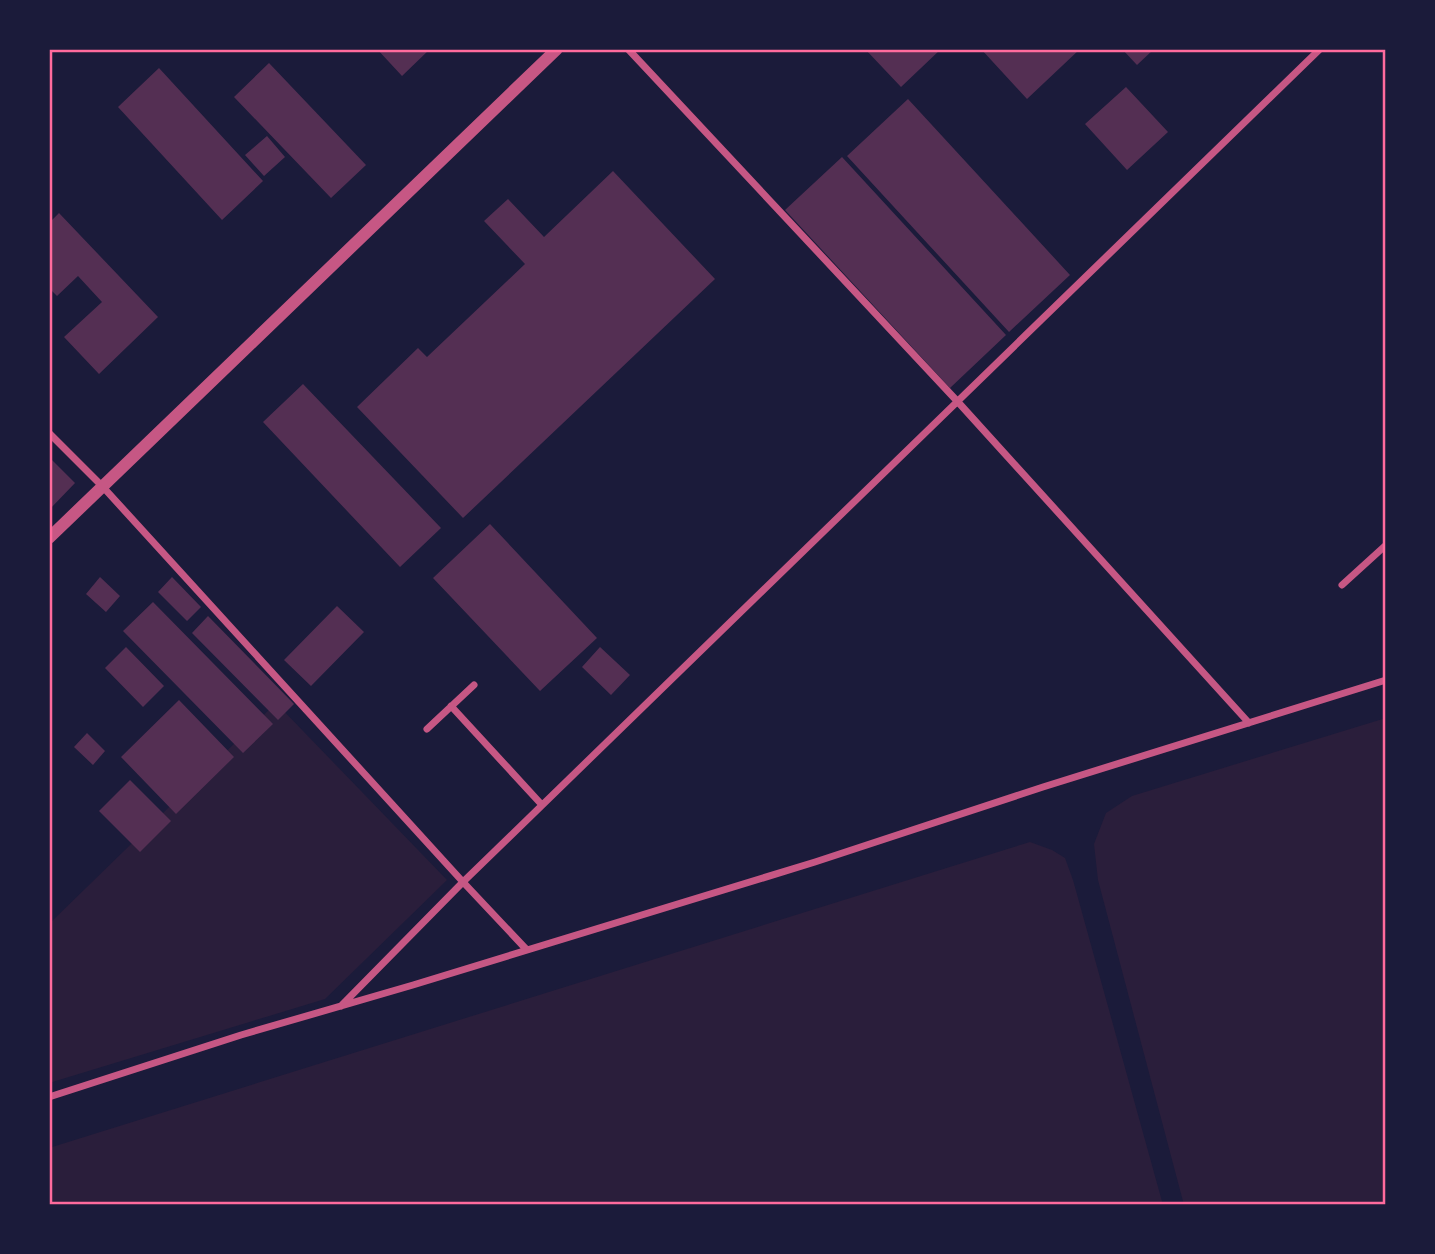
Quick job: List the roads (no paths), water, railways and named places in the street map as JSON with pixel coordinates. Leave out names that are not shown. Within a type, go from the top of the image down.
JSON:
[{"type":"street","points":[[49,538],[556,49]]},
{"type":"street","points":[[628,49],[958,402],[1249,723]]},
{"type":"street","points":[[341,1006],[463,882],[1320,49]]},
{"type":"street","points":[[49,433],[103,487],[526,949]]},
{"type":"street","points":[[1342,585],[1386,545]]},
{"type":"street","points":[[49,1097],[241,1035],[814,862],[1386,680]]},
{"type":"street","points":[[427,729],[474,685]]},
{"type":"street","points":[[451,706],[542,805]]}]
